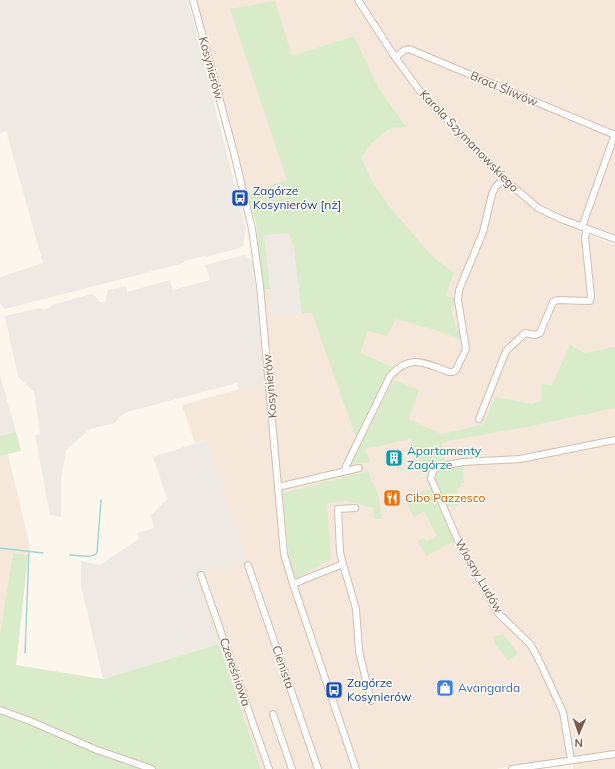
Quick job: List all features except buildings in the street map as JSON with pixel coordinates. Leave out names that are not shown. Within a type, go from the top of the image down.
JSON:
[{"type":"street","name":"Kosynierów","points":[[193,0],[234,153],[252,229],[260,286],[284,554],[356,769]]},
{"type":"street","name":"Karola Szymanowskiego","points":[[358,0],[395,57],[419,90],[503,178],[538,208],[560,219],[615,239]]},
{"type":"street","name":"Braci Śliwów","points":[[395,57],[409,49],[615,135]]},
{"type":"street","points":[[479,419],[506,351],[525,333],[535,335],[540,334],[553,302],[558,300],[590,301],[591,298],[584,228],[615,135]]},
{"type":"street","points":[[345,471],[346,466],[390,376],[397,368],[409,362],[420,362],[449,372],[456,370],[466,349],[458,294],[483,232],[492,194],[503,178]]},
{"type":"street","name":"Wiosny Ludów","points":[[571,760],[563,712],[540,664],[530,644],[498,613],[459,543],[431,479],[434,470],[438,467],[463,462],[520,459],[615,440]]},
{"type":"street","points":[[278,487],[360,468]]},
{"type":"street","points":[[355,508],[338,509],[340,552],[356,609],[358,645],[371,701]]},
{"type":"street","name":"Cienista","points":[[248,564],[318,769]]},
{"type":"street","points":[[293,584],[343,564]]},
{"type":"street","name":"Czereśniowa","points":[[201,575],[269,769]]},
{"type":"street","points":[[0,710],[30,721],[97,750],[152,769]]},
{"type":"street","points":[[274,714],[292,769]]},
{"type":"street","points":[[512,769],[615,754]]},
{"type":"shaded area","points":[[0,0],[188,0],[246,229],[243,247],[184,261],[184,263],[5,309],[0,303],[0,277],[43,263],[6,131],[0,133]]},
{"type":"shaded area","points":[[196,0],[615,0],[615,235],[585,225],[579,231],[615,245],[615,752],[495,769],[261,769],[195,577],[246,560],[205,440],[195,443],[182,405],[265,382],[263,289],[256,223]]},
{"type":"shaded area","points":[[290,233],[291,244],[294,245],[302,313],[273,317],[264,235]]},
{"type":"shaded area","points":[[245,255],[253,261],[265,383],[239,389],[237,383],[127,412],[119,417],[115,423],[90,429],[66,450],[61,479],[61,517],[50,515],[35,435],[40,434],[34,392],[18,377],[5,316],[40,308],[42,310],[49,308],[52,305],[91,294],[100,302],[104,302],[107,301],[106,296],[108,290],[126,286],[127,292],[170,280],[173,290],[210,280],[205,265]]},
{"type":"shaded area","points":[[0,375],[16,432],[0,436]]},
{"type":"shaded area","points":[[206,440],[247,560],[196,577],[219,644],[103,679],[81,586],[81,561],[100,565],[139,539],[137,533],[154,528],[151,515],[167,499],[153,457]]},
{"type":"shaded area","points":[[8,454],[29,542],[28,555],[13,553],[0,634],[0,456]]},
{"type":"shaded area","points":[[615,758],[615,769],[573,769],[573,764]]},
{"type":"green space","points":[[275,1],[292,56],[354,36],[378,87],[406,127],[390,128],[371,144],[361,157],[372,181],[388,205],[433,257],[454,273],[445,296],[454,298],[455,305],[451,308],[456,328],[460,332],[462,340],[432,329],[396,319],[387,336],[368,331],[360,353],[393,367],[383,382],[356,438],[312,313],[302,313],[294,245],[291,244],[290,233],[264,235],[270,289],[263,289],[256,223],[248,193],[287,180],[230,9]]},
{"type":"green space","points":[[570,345],[584,353],[615,347],[615,408],[526,427],[442,442],[445,461],[421,465],[411,439],[365,449],[370,462],[351,464],[394,380],[419,390],[408,419],[442,434],[484,424],[495,397],[532,404],[542,400],[542,384],[552,385]]},
{"type":"green space","points":[[16,432],[21,451],[0,456],[0,436]]},
{"type":"green space","points":[[463,465],[464,483],[461,483],[461,486],[458,489],[458,505],[447,507],[435,481],[435,476],[438,470]]},
{"type":"green space","points":[[368,471],[378,495],[382,519],[374,519],[373,508],[347,501],[327,503],[331,559],[297,578],[294,577],[289,556],[283,493]]},
{"type":"green space","points":[[432,489],[454,540],[452,543],[426,556],[418,541],[424,538],[426,542],[437,536],[424,511],[414,517],[407,501],[410,496]]},
{"type":"green space","points":[[13,553],[28,555],[16,665],[103,679],[219,644],[261,769],[0,769],[0,634]]},
{"type":"green space","points":[[503,634],[518,653],[508,661],[495,644],[493,637]]},
{"type":"waterway","points":[[70,555],[91,556],[97,553],[101,500]]},
{"type":"waterway","points":[[0,548],[43,553]]},
{"type":"waterway","points":[[25,653],[29,551]]},
{"type":"place","name":"Zagórze Kosynierów [nż]","points":[[240,198]]},
{"type":"place","name":"Apartamenty Zagórze","points":[[394,458]]},
{"type":"place","name":"Cibo Pazzesco","points":[[392,498]]},
{"type":"place","name":"Avangarda","points":[[445,688]]},
{"type":"place","name":"Zagórze Kosynierów","points":[[334,690]]}]
